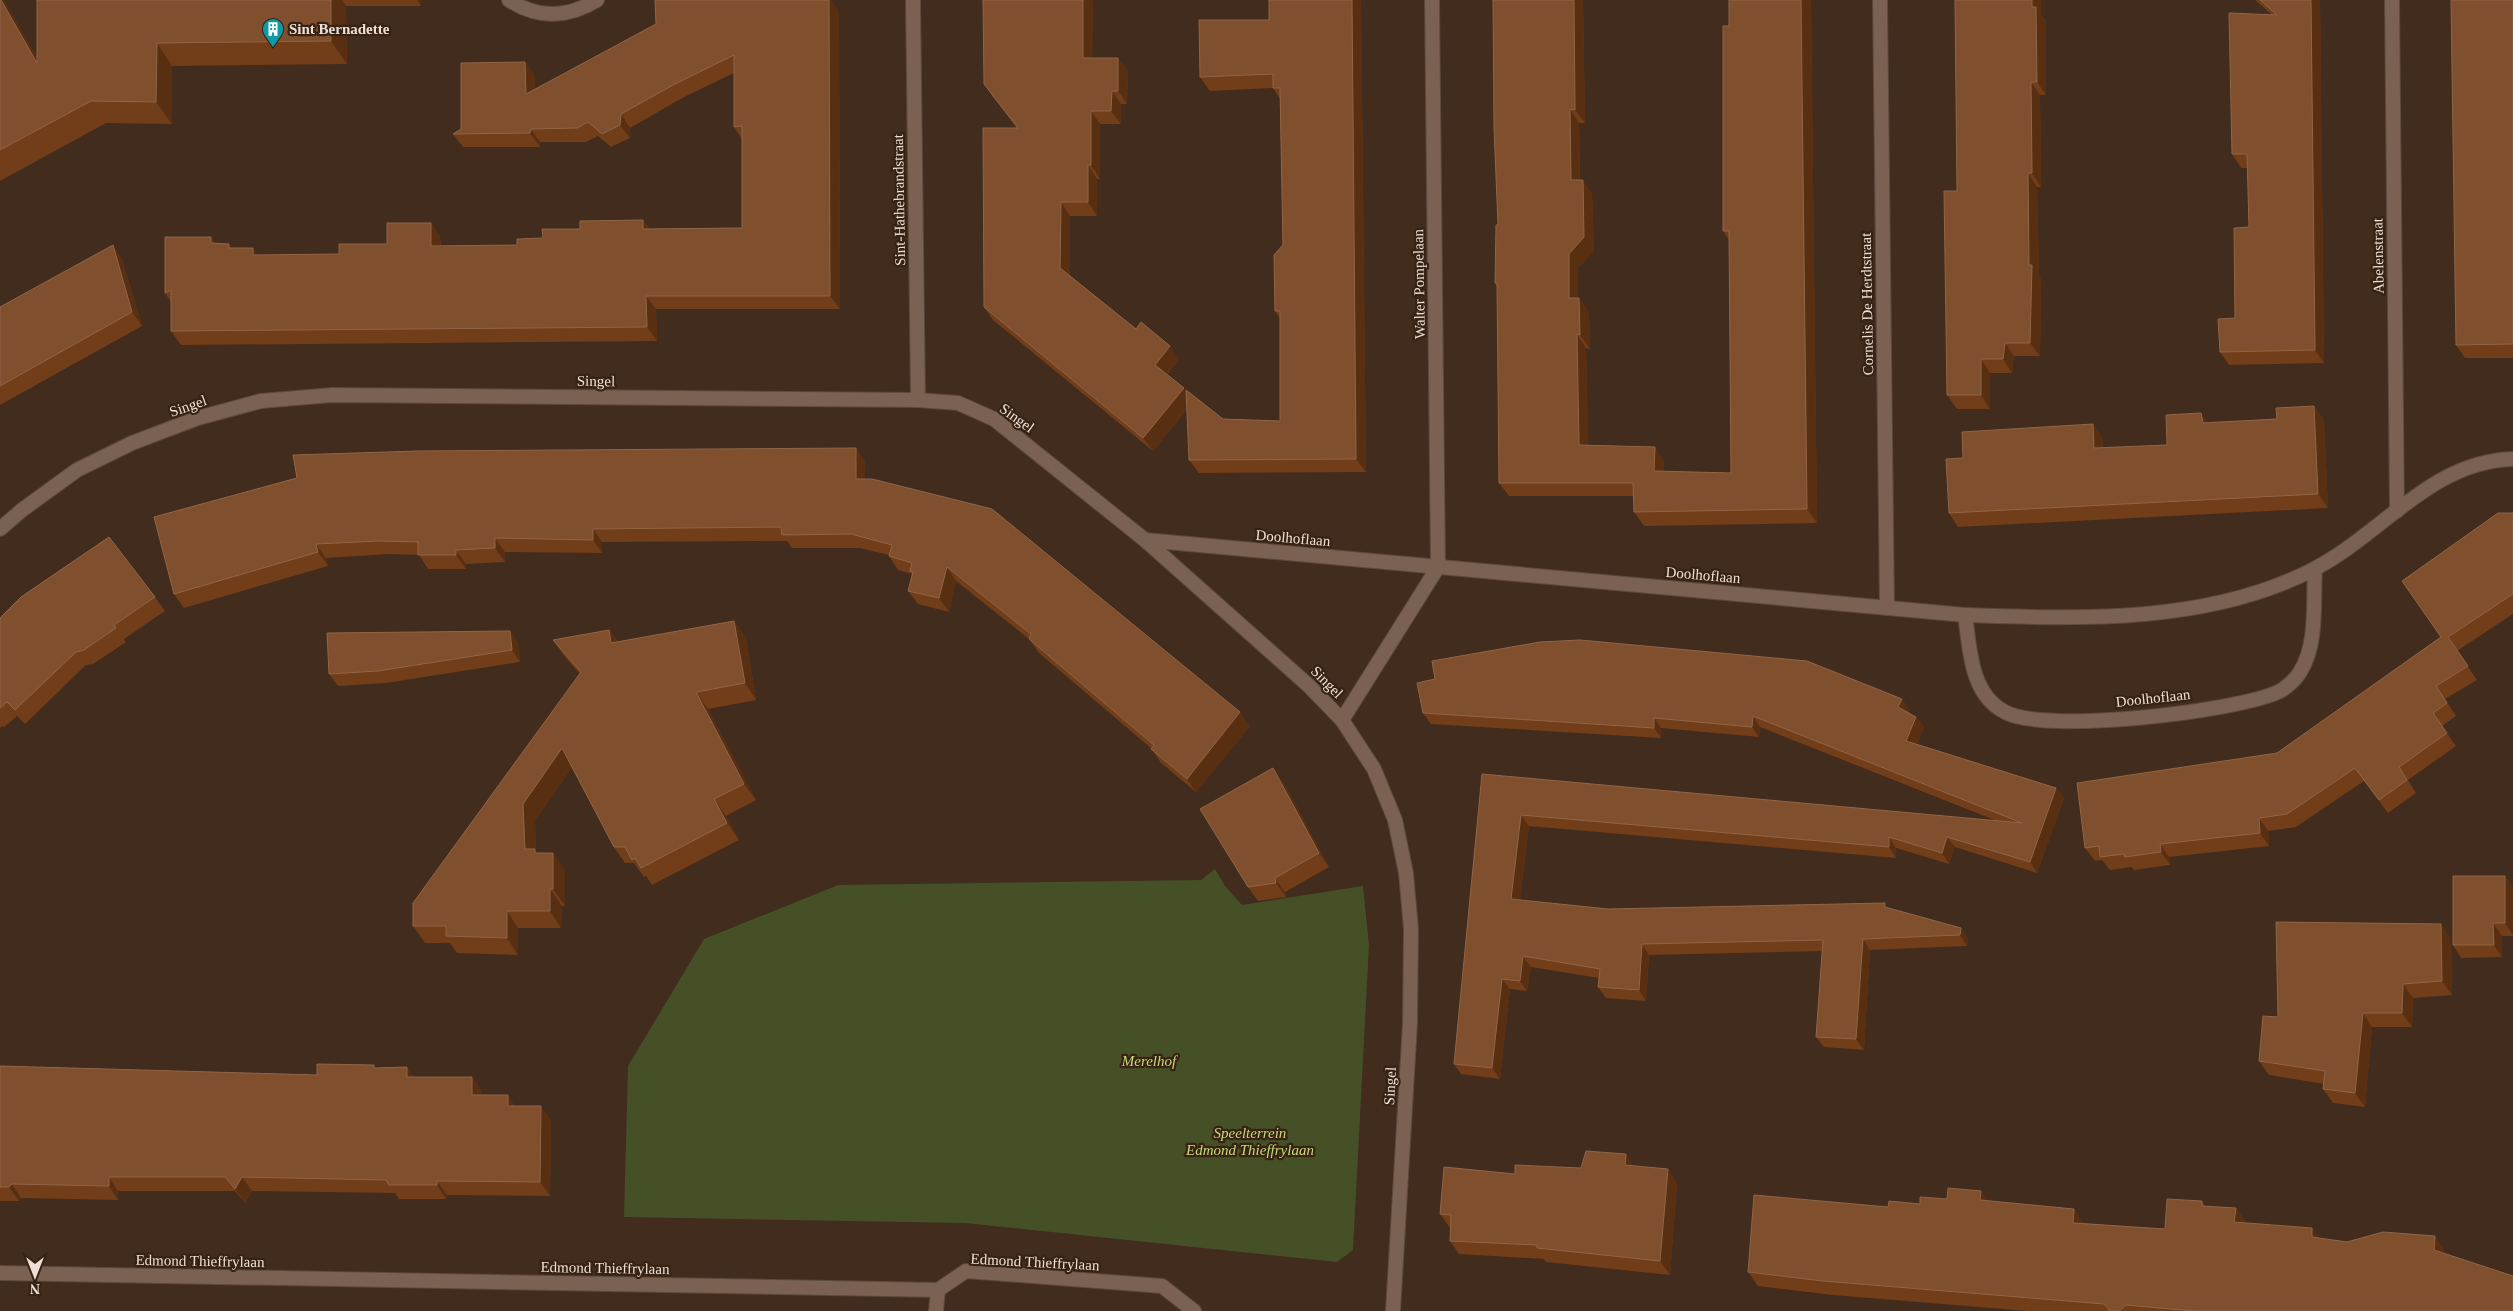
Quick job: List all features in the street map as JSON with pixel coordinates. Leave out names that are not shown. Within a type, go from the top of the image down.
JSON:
[{"type":"street","points":[[509,0],[522,8],[542,14],[564,14],[584,8],[597,0]]},
{"type":"street","name":"Sint-Hathebrandstraat","points":[[913,0],[918,400]]},
{"type":"street","name":"Walter Pompelaan","points":[[1432,0],[1438,568]]},
{"type":"street","name":"Cornelis De Herdtstraat","points":[[1880,0],[1888,608]]},
{"type":"street","name":"Abelenstraat","points":[[2392,0],[2397,511]]},
{"type":"street","name":"Singel","points":[[0,529],[22,510],[77,470],[116,451],[198,418],[261,401],[332,395],[918,400],[958,404],[994,418],[1145,540],[1308,685],[1342,720],[1374,769],[1395,820],[1408,892],[1411,929],[1410,1023],[1393,1311]]},
{"type":"street","name":"Doolhoflaan","points":[[1145,540],[1965,615],[2067,616],[2186,609],[2259,593],[2315,569],[2355,543],[2436,481],[2464,468],[2495,460],[2513,459]]},
{"type":"street","points":[[1342,720],[1438,568]]},
{"type":"street","name":"Doolhoflaan","points":[[1965,615],[1977,678],[1983,694],[2005,712],[2036,720],[2151,718],[2248,701],[2279,692],[2300,674],[2311,652],[2315,569]]},
{"type":"street","name":"Edmond Thieffrylaan","points":[[0,1273],[938,1290],[966,1271],[1162,1286],[1194,1311]]},
{"type":"street","points":[[936,1311],[938,1290]]},
{"type":"green space","name":"Merelhof","points":[[1215,869],[1225,886],[1242,905],[1363,886],[1369,945],[1353,1250],[1337,1262],[965,1223],[624,1217],[628,1066],[704,939],[838,885],[1201,880]]},
{"type":"building","points":[[0,0],[37,63],[37,0],[331,0],[331,41],[157,43],[156,102],[91,101],[0,150]]},
{"type":"building","points":[[655,0],[829,0],[830,296],[646,296],[647,327],[171,331],[171,290],[165,293],[165,237],[211,237],[211,243],[229,244],[229,248],[253,248],[253,255],[339,254],[339,244],[387,244],[387,223],[431,223],[431,246],[517,245],[517,239],[543,238],[542,229],[580,229],[580,221],[643,220],[643,229],[742,228],[742,126],[734,127],[734,55],[675,84],[621,114],[620,125],[602,134],[588,122],[577,128],[531,129],[530,133],[453,134],[461,129],[461,63],[525,62],[526,94],[656,24]]},
{"type":"building","points":[[983,0],[1083,0],[1083,58],[1118,58],[1118,91],[1112,91],[1111,111],[1091,111],[1091,165],[1088,165],[1088,202],[1061,202],[1060,268],[1136,329],[1141,322],[1170,346],[1155,365],[1184,388],[1143,438],[984,307],[983,128],[1018,128],[984,84]]},
{"type":"building","points":[[1269,0],[1352,0],[1356,459],[1189,460],[1186,390],[1223,419],[1280,421],[1280,311],[1275,311],[1274,255],[1283,245],[1280,88],[1273,88],[1273,74],[1200,77],[1199,20],[1269,20]]},
{"type":"building","points":[[1493,0],[1574,0],[1575,110],[1570,109],[1571,180],[1583,180],[1584,237],[1569,254],[1569,298],[1579,298],[1580,335],[1577,334],[1579,445],[1655,447],[1654,471],[1731,473],[1729,231],[1723,231],[1723,26],[1729,26],[1729,0],[1801,0],[1807,509],[1634,512],[1633,483],[1499,483],[1497,284],[1495,283],[1496,225],[1498,225],[1494,128]]},
{"type":"building","points":[[1955,0],[2032,0],[2032,7],[2036,7],[2037,82],[2031,82],[2032,173],[2028,173],[2029,265],[2032,265],[2030,343],[2005,343],[2003,359],[1981,359],[1981,395],[1947,395],[1944,191],[1957,191]]},
{"type":"building","points":[[2260,0],[2311,0],[2315,350],[2220,352],[2218,319],[2235,318],[2234,228],[2249,227],[2247,154],[2232,154],[2229,13],[2277,15]]},
{"type":"building","points":[[2451,0],[2513,0],[2513,344],[2456,345]]},
{"type":"building","points":[[113,245],[132,312],[0,386],[0,307]]},
{"type":"building","points":[[2314,406],[2318,494],[1949,513],[1946,459],[1963,458],[1962,432],[2093,424],[2094,448],[2167,445],[2166,415],[2201,413],[2203,423],[2277,419],[2276,408]]},
{"type":"building","points":[[856,448],[856,479],[872,479],[992,509],[1240,712],[1187,779],[1151,749],[1154,745],[1029,639],[1031,634],[947,567],[939,598],[908,591],[913,572],[910,571],[912,563],[889,556],[892,545],[851,534],[782,535],[781,527],[593,529],[593,540],[495,538],[495,548],[456,550],[456,555],[418,555],[418,542],[379,541],[316,544],[318,552],[174,594],[154,517],[297,478],[293,455],[417,451]]},
{"type":"building","points":[[2498,513],[2513,513],[2513,594],[2448,637],[2468,666],[2436,686],[2447,703],[2433,713],[2447,733],[2399,767],[2407,780],[2379,800],[2355,768],[2287,814],[2259,818],[2260,833],[2160,844],[2161,852],[2125,857],[2124,854],[2100,857],[2099,846],[2085,848],[2077,783],[2277,753],[2441,637],[2402,581]]},
{"type":"building","points":[[109,537],[155,597],[114,625],[116,628],[84,650],[76,652],[15,710],[7,702],[0,708],[0,618],[21,597]]},
{"type":"building","points":[[734,621],[745,683],[696,692],[744,784],[714,799],[727,823],[641,868],[635,858],[632,860],[625,847],[614,847],[562,748],[523,804],[525,849],[535,849],[535,853],[553,853],[553,889],[550,889],[550,911],[507,911],[507,938],[446,936],[446,926],[413,926],[413,903],[581,672],[553,640],[609,630],[611,643]]},
{"type":"building","points":[[510,631],[512,650],[378,671],[329,674],[327,633]]},
{"type":"building","points":[[1580,640],[1807,661],[1902,699],[1898,707],[1916,717],[1906,741],[2056,788],[2030,862],[1947,837],[1942,853],[1889,837],[1889,847],[1521,815],[1511,899],[1608,909],[1885,903],[1885,907],[1961,928],[1960,935],[1863,939],[1856,1039],[1816,1037],[1823,940],[1642,944],[1639,990],[1598,987],[1600,969],[1523,956],[1520,981],[1502,979],[1492,1068],[1454,1064],[1482,774],[2022,823],[1753,716],[1752,727],[1654,718],[1654,728],[1423,713],[1417,683],[1435,679],[1432,661],[1540,642]]},
{"type":"building","points":[[1273,768],[1319,853],[1275,878],[1276,883],[1248,887],[1200,809]]},
{"type":"building","points":[[2453,876],[2505,876],[2505,923],[2493,923],[2494,945],[2453,945]]},
{"type":"building","points":[[2276,922],[2441,924],[2442,981],[2403,984],[2402,1013],[2363,1013],[2355,1093],[2323,1089],[2325,1071],[2259,1061],[2263,1016],[2278,1017]]},
{"type":"building","points":[[317,1064],[374,1065],[374,1068],[407,1067],[407,1077],[472,1077],[472,1095],[508,1095],[508,1106],[541,1106],[540,1182],[437,1181],[437,1185],[389,1185],[386,1180],[242,1177],[235,1189],[225,1177],[109,1177],[109,1186],[12,1184],[9,1187],[0,1187],[0,1066],[317,1075]]},
{"type":"building","points":[[1586,1151],[1626,1154],[1625,1165],[1668,1169],[1660,1261],[1537,1248],[1537,1245],[1450,1241],[1451,1215],[1440,1214],[1444,1167],[1515,1174],[1515,1165],[1581,1168]]},
{"type":"building","points":[[1948,1188],[1981,1191],[1980,1200],[2074,1209],[2073,1223],[2165,1229],[2167,1199],[2202,1201],[2202,1206],[2236,1208],[2234,1222],[2312,1228],[2312,1237],[2347,1242],[2383,1232],[2435,1236],[2434,1250],[2513,1276],[2513,1311],[2193,1311],[2126,1305],[2119,1311],[2110,1311],[2104,1304],[1823,1281],[1748,1272],[1754,1195],[1888,1207],[1889,1201],[1920,1204],[1920,1197],[1947,1199]]},
{"type":"place","name":"Sint Bernadette","points":[[273,48]]},
{"type":"park label","name":"Speelterrein Edmond Thieffrylaan","points":[[1250,1142]]}]
